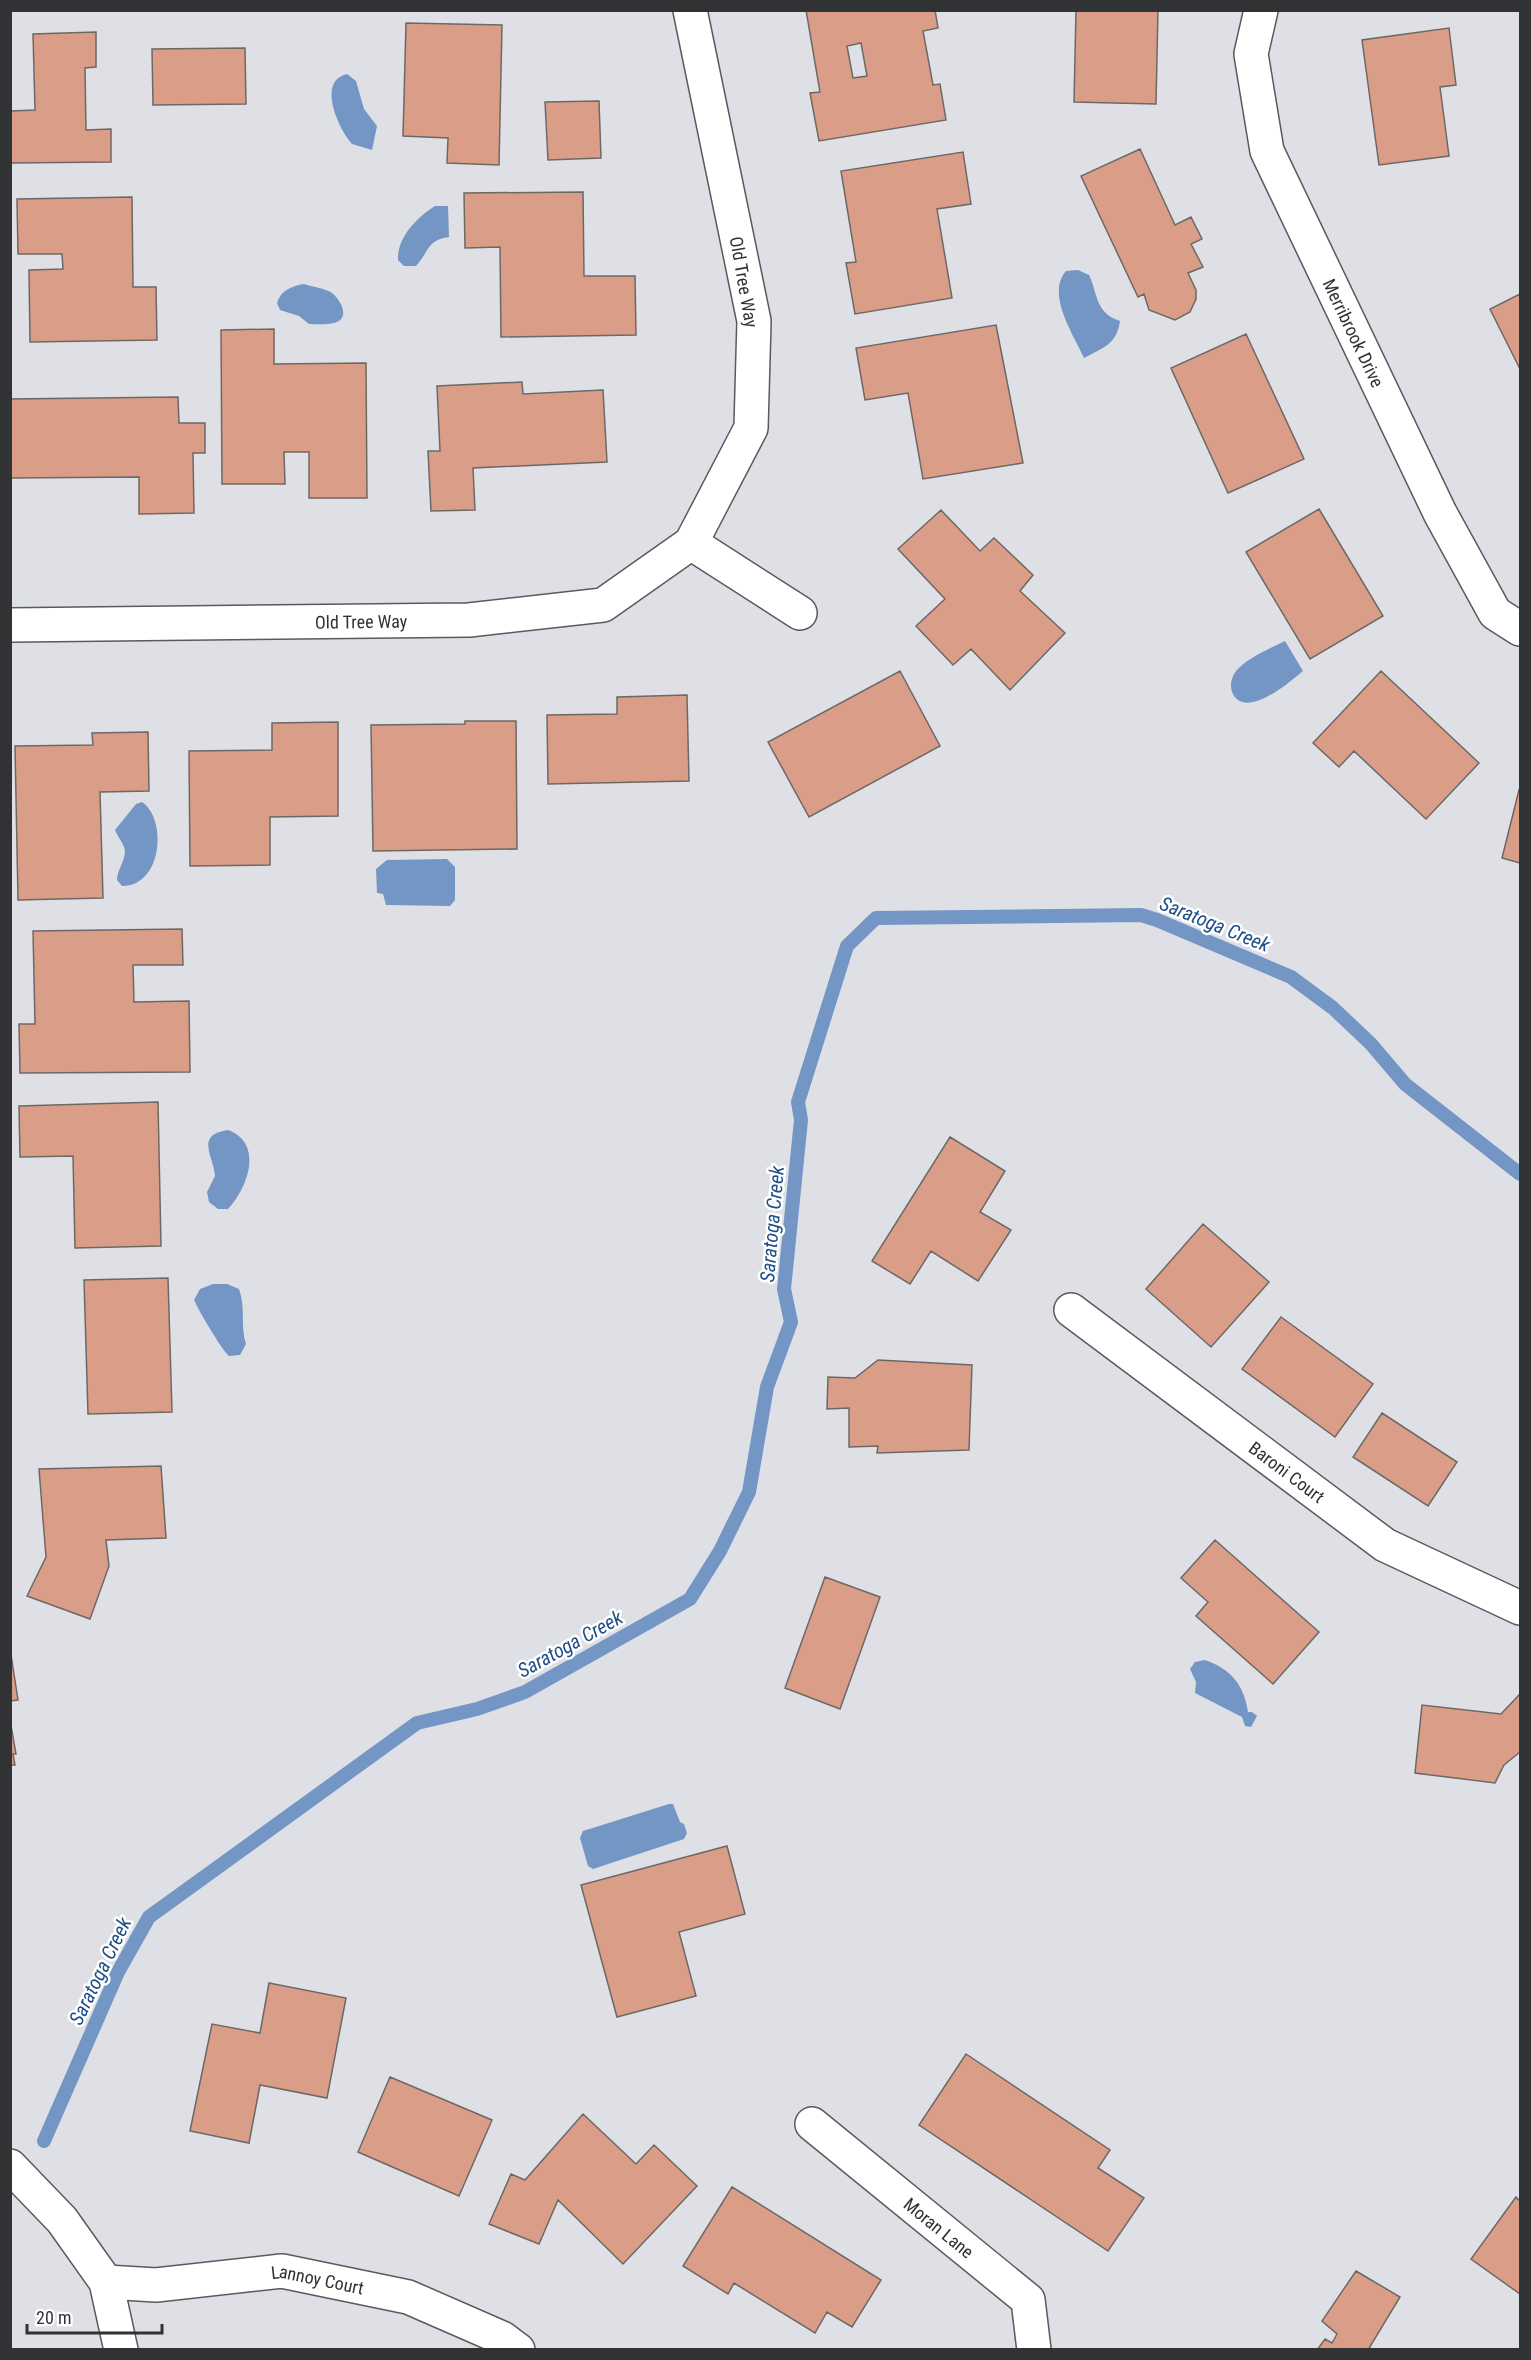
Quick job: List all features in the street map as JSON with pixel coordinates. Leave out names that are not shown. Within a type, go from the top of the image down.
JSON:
[{"type":"street","name":"Old Tree Way","points":[[10,625],[470,620],[603,605],[691,543],[751,428],[754,321],[690,10]]},
{"type":"street","name":"Merribrook Drive","points":[[1261,10],[1251,54],[1267,151],[1440,513],[1495,613],[1521,629]]},
{"type":"street","points":[[691,543],[800,613]]},
{"type":"street","name":"Baroni Court","points":[[1071,1310],[1385,1545],[1521,1608]]},
{"type":"street","name":"Moran Lane","points":[[812,2124],[1028,2301],[1034,2349]]},
{"type":"street","points":[[10,2166],[62,2220],[106,2282],[121,2349]]},
{"type":"street","name":"Lannoy Court","points":[[106,2282],[156,2285],[282,2271],[408,2298],[502,2338],[518,2349]]},
{"type":"water","points":[[347,74],[356,81],[364,109],[377,126],[372,150],[352,144],[341,128],[333,106],[333,86],[338,78]]},
{"type":"water","points":[[435,206],[448,206],[449,237],[432,244],[416,266],[404,266],[398,260],[404,236],[421,216]]},
{"type":"water","points":[[1078,270],[1089,275],[1098,302],[1106,313],[1120,321],[1112,340],[1103,348],[1084,358],[1063,314],[1059,291],[1066,271]]},
{"type":"water","points":[[304,284],[332,293],[343,309],[342,318],[334,323],[309,324],[299,316],[280,310],[277,303],[281,295],[291,287]]},
{"type":"water","points":[[1285,641],[1303,671],[1267,697],[1246,703],[1238,700],[1231,688],[1234,674],[1250,659]]},
{"type":"water","points":[[142,802],[150,810],[155,822],[157,850],[153,864],[146,875],[136,883],[122,886],[117,880],[125,851],[115,830],[136,804]]},
{"type":"water","points":[[447,859],[455,867],[455,900],[450,906],[386,905],[383,894],[377,893],[376,869],[387,860]]},
{"type":"water","points":[[228,1130],[239,1136],[246,1145],[249,1166],[242,1190],[235,1200],[228,1209],[218,1209],[209,1202],[207,1192],[215,1176],[208,1147],[212,1136]]},
{"type":"water","points":[[213,1284],[227,1284],[239,1289],[246,1344],[240,1355],[229,1356],[225,1352],[194,1300],[200,1289]]},
{"type":"water","points":[[1205,1660],[1222,1668],[1235,1679],[1243,1694],[1248,1712],[1257,1716],[1251,1727],[1245,1726],[1242,1717],[1195,1693],[1196,1682],[1190,1669],[1195,1662]]},
{"type":"water","points":[[673,1804],[680,1822],[684,1824],[687,1833],[684,1839],[593,1869],[588,1866],[580,1838],[583,1831]]},
{"type":"building","points":[[806,10],[935,10],[938,28],[923,31],[933,85],[940,84],[946,120],[819,141],[810,93],[820,92]],"holes":[[[861,43],[867,76],[853,78],[847,46]]]},
{"type":"building","points":[[1076,10],[1158,10],[1156,104],[1074,102]]},
{"type":"building","points":[[406,23],[502,25],[499,165],[447,163],[448,138],[403,136]]},
{"type":"building","points":[[1449,28],[1456,85],[1440,87],[1449,156],[1379,165],[1362,40]]},
{"type":"building","points":[[96,32],[96,67],[85,68],[86,130],[111,129],[111,162],[11,163],[11,111],[35,110],[33,34]]},
{"type":"building","points":[[245,48],[246,104],[153,105],[152,49]]},
{"type":"building","points":[[599,101],[601,158],[548,160],[545,102]]},
{"type":"building","points":[[1140,149],[1175,225],[1191,217],[1202,239],[1191,244],[1203,267],[1188,273],[1196,290],[1196,299],[1190,312],[1175,320],[1149,310],[1144,294],[1138,297],[1081,176]]},
{"type":"building","points":[[963,152],[971,204],[937,209],[952,298],[855,314],[846,263],[856,262],[841,171]]},
{"type":"building","points":[[583,192],[584,276],[635,276],[636,335],[501,337],[500,247],[465,248],[464,193]]},
{"type":"building","points":[[132,197],[133,287],[156,287],[157,340],[30,342],[29,270],[63,269],[62,254],[18,254],[17,199]]},
{"type":"building","points":[[1520,294],[1520,369],[1490,309]]},
{"type":"building","points":[[996,325],[1023,463],[923,479],[908,393],[865,400],[856,348]]},
{"type":"building","points":[[274,329],[274,364],[366,363],[367,498],[309,498],[309,452],[284,452],[285,484],[222,484],[221,330]]},
{"type":"building","points":[[1246,334],[1304,459],[1228,493],[1171,368]]},
{"type":"building","points":[[522,382],[523,394],[603,390],[607,462],[473,468],[475,510],[431,511],[428,451],[440,451],[437,386]]},
{"type":"building","points":[[178,397],[179,423],[205,423],[205,453],[193,453],[194,513],[139,514],[139,477],[11,478],[10,399]]},
{"type":"building","points":[[1319,509],[1383,616],[1310,659],[1246,552]]},
{"type":"building","points":[[941,510],[980,551],[994,538],[1033,575],[1020,591],[1065,633],[1010,690],[971,649],[953,665],[916,626],[945,599],[898,549]]},
{"type":"building","points":[[900,671],[940,746],[809,817],[768,742]]},
{"type":"building","points":[[1381,671],[1479,763],[1426,819],[1354,751],[1339,767],[1313,743]]},
{"type":"building","points":[[687,695],[689,781],[548,784],[547,715],[617,714],[617,697]]},
{"type":"building","points":[[465,721],[516,721],[517,849],[373,851],[371,725],[465,724]]},
{"type":"building","points":[[338,722],[338,816],[270,817],[270,865],[190,866],[189,751],[272,750],[272,723]]},
{"type":"building","points":[[148,732],[149,791],[100,792],[103,898],[18,900],[15,746],[93,745],[92,733]]},
{"type":"building","points":[[1520,791],[1520,863],[1502,858]]},
{"type":"building","points":[[182,929],[183,965],[133,965],[134,1002],[189,1001],[190,1072],[20,1073],[19,1024],[35,1024],[33,931]]},
{"type":"building","points":[[158,1102],[161,1246],[75,1248],[73,1156],[20,1157],[19,1106]]},
{"type":"building","points":[[950,1137],[1005,1171],[980,1212],[1011,1230],[978,1281],[931,1251],[910,1284],[872,1261]]},
{"type":"building","points":[[1203,1224],[1269,1282],[1211,1347],[1146,1289]]},
{"type":"building","points":[[168,1278],[172,1412],[88,1414],[84,1280]]},
{"type":"building","points":[[1281,1317],[1373,1384],[1335,1437],[1242,1369]]},
{"type":"building","points":[[878,1360],[972,1365],[969,1450],[877,1453],[878,1446],[849,1447],[849,1408],[827,1409],[828,1377],[855,1378]]},
{"type":"building","points":[[1382,1413],[1457,1462],[1428,1506],[1353,1457]]},
{"type":"building","points":[[161,1466],[166,1538],[106,1540],[109,1566],[90,1619],[27,1596],[46,1557],[39,1469]]},
{"type":"building","points":[[1215,1540],[1319,1632],[1273,1684],[1196,1616],[1208,1602],[1181,1578]]},
{"type":"building","points":[[825,1577],[880,1597],[840,1709],[785,1688]]},
{"type":"building","points":[[10,1648],[18,1700],[10,1701]]},
{"type":"building","points":[[1520,1694],[1520,1752],[1504,1765],[1495,1783],[1415,1773],[1422,1705],[1501,1714]]},
{"type":"building","points":[[10,1720],[16,1754],[13,1754],[15,1765],[10,1765]]},
{"type":"building","points":[[727,1846],[745,1914],[679,1932],[696,1996],[617,2017],[581,1885]]},
{"type":"building","points":[[269,1983],[346,1998],[327,2098],[260,2085],[249,2143],[190,2131],[212,2024],[260,2033]]},
{"type":"building","points":[[966,2054],[1110,2150],[1098,2168],[1144,2198],[1108,2251],[919,2125]]},
{"type":"building","points":[[390,2077],[492,2120],[459,2196],[358,2152]]},
{"type":"building","points":[[583,2114],[636,2164],[654,2145],[697,2186],[623,2264],[558,2200],[539,2244],[489,2224],[511,2174],[525,2180]]},
{"type":"building","points":[[732,2187],[881,2280],[852,2327],[827,2312],[815,2333],[734,2283],[728,2294],[683,2266]]},
{"type":"building","points":[[1516,2197],[1520,2201],[1520,2294],[1471,2259]]},
{"type":"building","points":[[1356,2271],[1400,2297],[1368,2350],[1317,2350],[1325,2339],[1332,2343],[1337,2334],[1322,2321]]},
{"type":"waterway","name":"Saratoga Creek","points":[[44,2141],[118,1972],[149,1917],[417,1723],[477,1709],[525,1692],[690,1599],[720,1551],[749,1492],[767,1387],[791,1322],[784,1289],[801,1120],[798,1102],[847,946],[876,918],[1141,915],[1157,920],[1291,977],[1333,1008],[1371,1044],[1405,1084],[1520,1174]]}]
